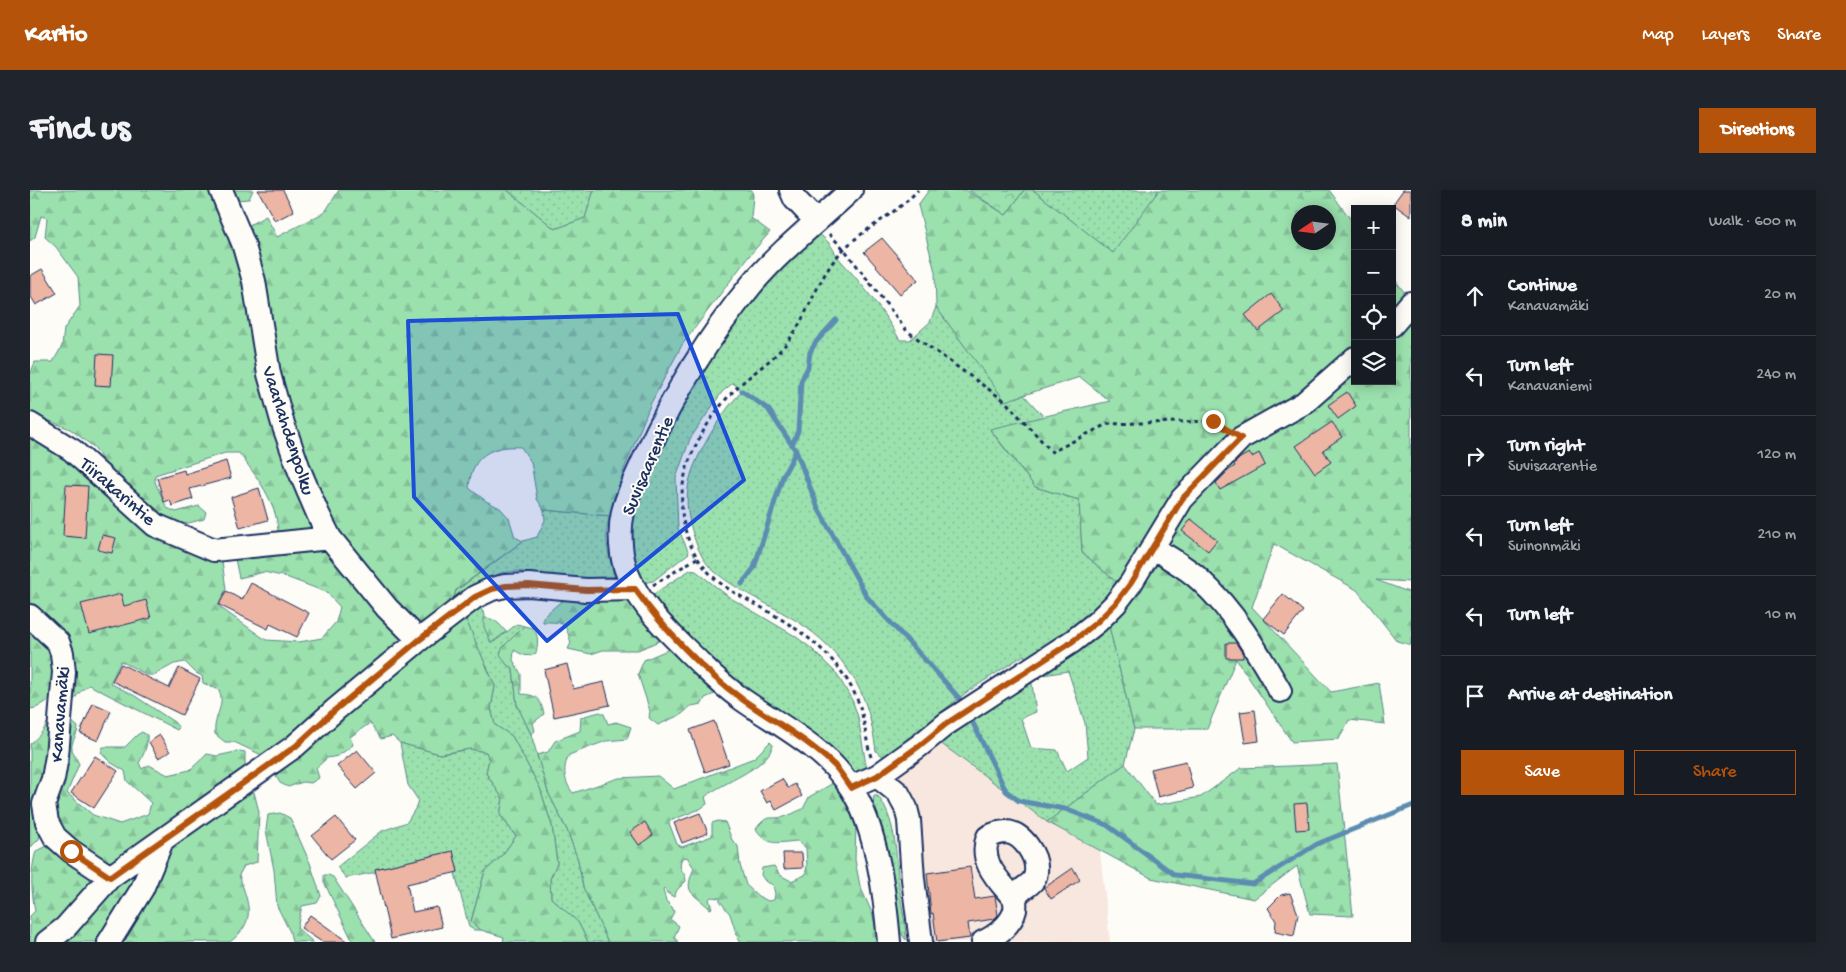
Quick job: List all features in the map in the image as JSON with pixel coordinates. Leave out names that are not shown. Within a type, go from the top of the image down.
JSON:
[{"type":"street","name":"Vaarlahdenpolku","points":[[221,190],[243,243],[254,281],[269,374],[283,424],[300,472],[330,538],[387,608],[419,640]]},
{"type":"street","points":[[791,190],[796,199],[816,221]]},
{"type":"street","name":"Suvisaarentie","points":[[851,190],[816,221],[759,277],[720,325],[696,360],[652,442],[623,511],[620,530],[622,555],[635,589],[654,614],[705,668],[740,698],[810,744],[836,767],[851,788],[866,821],[876,857],[889,942]]},
{"type":"street","points":[[1396,320],[1411,303]]},
{"type":"street","points":[[851,788],[877,776],[946,724],[1073,641],[1097,622],[1115,604],[1131,583],[1182,499],[1241,438],[1304,403],[1351,362]]},
{"type":"street","name":"Tiirakarintie","points":[[30,424],[72,450],[155,525],[214,550],[330,538]]},
{"type":"street","points":[[1153,548],[1199,578],[1226,606],[1252,642],[1280,691]]},
{"type":"street","points":[[47,942],[65,928],[110,877],[296,746],[335,710],[419,640],[475,597],[492,589],[506,586],[529,585],[586,590],[635,589]]},
{"type":"street","name":"Kanavamäki","points":[[30,616],[57,640],[62,653],[64,672],[63,700],[53,779],[37,803],[55,837],[71,851],[110,877]]},
{"type":"street","points":[[877,776],[898,792],[906,808],[909,820],[913,879],[921,942]]},
{"type":"street","points":[[109,942],[142,889],[162,841]]},
{"type":"street","points":[[983,942],[998,933],[1012,918],[1015,900]]},
{"type":"path","points":[[877,776],[864,720],[857,699],[846,678],[831,658],[809,636],[718,582],[706,570],[697,558],[688,539],[680,500],[688,462],[706,427],[728,397],[752,373],[774,357],[787,342],[802,319],[822,277],[844,249],[890,216],[918,190]]},
{"type":"path","points":[[816,221],[844,249],[907,331],[1005,401],[1052,452],[1107,424],[1213,421],[1241,438]]},
{"type":"path","points":[[635,589],[648,587],[697,558]]},
{"type":"highlighted area","points":[[678,314],[744,480],[547,641],[414,497],[408,321]]},
{"type":"shaded area","points":[[939,742],[1047,822],[1100,851],[1110,942],[910,942],[901,846],[894,816],[877,776]]},
{"type":"green space","points":[[30,190],[214,190],[236,244],[261,377],[286,470],[312,513],[311,527],[302,536],[258,537],[278,531],[277,520],[270,500],[239,453],[225,453],[155,475],[155,482],[167,508],[176,512],[199,506],[206,512],[204,519],[177,526],[118,486],[95,448],[70,429],[30,413],[30,375],[35,362],[53,362],[62,346],[64,329],[80,306],[78,277],[56,247],[45,237],[47,218],[41,216],[35,237],[30,241]]},
{"type":"green space","points":[[231,190],[253,190],[249,199],[235,200]]},
{"type":"green space","points":[[339,190],[507,190],[555,229],[585,218],[594,190],[752,190],[751,218],[770,232],[749,256],[682,345],[651,403],[623,472],[610,516],[544,510],[537,499],[531,462],[521,447],[501,448],[484,455],[478,460],[474,468],[469,488],[486,501],[500,508],[509,518],[515,537],[523,541],[456,590],[452,603],[421,624],[415,623],[338,538],[305,457],[280,377],[270,314],[249,225],[266,216],[277,237],[325,212]]},
{"type":"green space","points":[[507,190],[594,190],[585,218],[555,229]]},
{"type":"green space","points":[[929,190],[966,190],[1006,215],[1024,190],[1033,190],[1113,253],[1159,190],[1329,190],[1351,220],[1351,385],[1396,385],[1396,281],[1411,301],[1411,582],[1376,580],[1411,593],[1411,645],[1397,641],[1357,590],[1274,544],[1252,607],[1331,692],[1379,683],[1385,724],[1349,720],[1339,739],[1292,742],[1236,659],[1207,729],[1134,729],[1109,626],[1131,595],[1082,552],[1079,500],[1035,487],[990,429],[1110,401],[1080,377],[1005,401],[936,307],[935,272],[918,205]]},
{"type":"green space","points":[[969,190],[1024,190],[1006,215]]},
{"type":"green space","points":[[1033,190],[1159,190],[1114,254]]},
{"type":"green space","points":[[819,234],[830,244],[841,261],[873,299],[900,340],[910,340],[930,322],[936,307],[1005,400],[1024,395],[1044,417],[990,430],[1035,487],[1079,500],[1082,552],[1131,595],[1109,626],[1134,729],[1125,764],[1047,822],[939,742],[1031,677],[1024,655],[967,692],[884,757],[876,751],[870,718],[858,686],[834,652],[806,627],[733,585],[715,572],[705,560],[697,547],[690,523],[687,498],[688,487],[695,464],[707,440],[723,414],[742,391],[733,383],[722,392],[690,439],[676,478],[678,528],[689,553],[653,581],[642,583],[636,567],[630,531],[634,507],[644,483],[704,365],[761,288],[812,237]],"holes":[[[1068,671],[1085,723],[1088,757],[1067,771],[1057,750],[1031,748],[1021,718],[1036,712],[1031,677]]]},
{"type":"green space","points":[[30,432],[174,542],[222,561],[226,589],[218,606],[266,640],[299,642],[322,638],[336,622],[340,607],[326,592],[286,577],[264,572],[239,578],[235,559],[325,544],[407,639],[266,757],[234,742],[225,742],[215,734],[221,701],[219,690],[203,683],[202,676],[185,662],[174,664],[154,675],[147,675],[121,661],[110,683],[135,696],[174,722],[179,728],[177,730],[89,685],[84,688],[74,699],[69,719],[78,727],[72,748],[79,764],[67,793],[93,815],[120,824],[148,814],[151,803],[127,781],[125,771],[110,762],[101,753],[103,747],[125,747],[142,732],[147,735],[147,739],[139,763],[142,769],[149,765],[168,775],[190,770],[207,754],[217,756],[240,751],[245,752],[245,763],[249,769],[112,862],[96,862],[42,826],[39,839],[30,848],[30,744],[41,733],[47,723],[54,697],[36,708],[30,709]]},
{"type":"green space","points":[[544,510],[610,516],[607,540],[615,579],[581,582],[517,571],[501,573],[480,582],[452,603],[456,591],[523,541],[537,537],[545,520]]},
{"type":"green space","points":[[690,570],[696,571],[729,597],[795,636],[811,648],[837,674],[853,702],[858,717],[867,771],[858,774],[853,772],[731,678],[656,600],[654,597],[655,593]]},
{"type":"green space","points":[[571,597],[618,598],[631,603],[661,637],[659,641],[638,650],[603,650],[591,654],[568,649],[571,643],[565,627],[560,623],[543,622],[543,617],[559,603]]},
{"type":"green space","points":[[478,604],[485,615],[484,622],[494,642],[517,624],[524,626],[503,647],[513,668],[517,705],[531,734],[548,792],[567,830],[578,860],[583,887],[608,942],[588,942],[578,922],[551,898],[550,879],[557,863],[552,826],[540,788],[512,736],[495,725],[491,708],[495,686],[463,613]]},
{"type":"green space","points":[[463,613],[495,686],[491,708],[495,725],[512,736],[540,788],[552,826],[557,863],[550,879],[551,898],[578,922],[588,942],[503,942],[504,937],[481,930],[471,922],[485,871],[501,857],[516,836],[500,815],[503,799],[486,773],[489,759],[486,752],[470,749],[440,754],[400,743],[392,736],[381,739],[370,723],[350,737],[353,745],[338,756],[327,758],[316,768],[319,778],[311,783],[303,782],[288,787],[280,783],[272,770]]},
{"type":"green space","points":[[484,618],[497,622],[506,632],[491,643],[484,627]]},
{"type":"green space","points":[[524,626],[533,628],[536,634],[538,643],[536,653],[525,655],[514,650],[513,660],[521,674],[521,694],[537,698],[544,714],[533,723],[535,731],[531,734],[517,705],[513,668],[507,665],[500,654],[503,647]]},
{"type":"green space","points":[[672,648],[719,692],[705,698],[702,704],[691,706],[682,714],[658,725],[649,718],[650,711],[638,674],[644,660]]},
{"type":"green space","points":[[600,712],[604,714],[608,724],[616,722],[631,727],[627,739],[606,741],[569,755],[565,765],[565,775],[573,793],[619,778],[658,776],[674,789],[754,758],[770,742],[773,745],[769,754],[753,768],[705,797],[707,804],[669,823],[677,844],[682,847],[712,836],[712,823],[718,821],[725,822],[732,840],[738,846],[740,865],[746,885],[758,896],[768,901],[774,900],[775,894],[773,885],[765,881],[761,875],[762,868],[774,866],[780,875],[791,881],[805,875],[807,866],[806,848],[798,841],[779,843],[770,841],[765,839],[756,829],[766,819],[784,817],[803,809],[809,797],[835,782],[846,796],[856,823],[855,860],[860,886],[873,915],[878,942],[739,942],[730,914],[720,901],[720,898],[711,897],[709,899],[712,908],[710,909],[691,892],[689,883],[694,868],[687,857],[682,858],[680,865],[686,881],[677,890],[674,897],[667,893],[665,888],[663,889],[666,901],[674,912],[670,919],[679,926],[674,937],[678,942],[608,942],[583,887],[578,860],[567,830],[548,792],[537,755],[548,752],[555,741],[580,731],[581,717]]},
{"type":"green space","points":[[400,743],[440,754],[470,749],[486,752],[489,759],[486,773],[503,799],[500,815],[516,836],[501,857],[485,871],[471,921],[481,930],[474,930],[469,927],[455,873],[458,872],[453,851],[375,869],[376,872],[346,878],[337,867],[382,831],[407,822],[415,809],[418,800],[408,785]]},
{"type":"green space","points":[[1125,764],[1156,805],[1201,797],[1241,768],[1337,764],[1353,916],[1310,914],[1297,866],[1254,899],[1151,878],[1047,822]]},
{"type":"green space","points":[[249,791],[254,792],[259,812],[257,862],[244,866],[239,875],[247,903],[248,919],[239,934],[230,942],[114,942],[165,844]]},
{"type":"green space","points":[[874,796],[878,796],[885,807],[893,831],[906,940],[900,932],[898,924],[873,804]]},
{"type":"green space","points":[[280,813],[290,818],[310,863],[321,896],[317,903],[302,906],[297,928],[313,942],[292,942],[290,932],[277,906],[274,870],[266,830],[268,815]]},
{"type":"green space","points":[[48,846],[65,852],[96,872],[149,855],[104,942],[30,942],[30,916],[35,911],[32,881],[34,859],[36,851]]},
{"type":"green space","points":[[324,875],[333,877],[375,942],[353,942],[324,882]]},
{"type":"building","points":[[258,190],[283,190],[294,211],[275,221]]},
{"type":"building","points":[[1403,190],[1411,190],[1411,217],[1393,204]]},
{"type":"building","points":[[882,238],[918,280],[900,294],[864,252]]},
{"type":"building","points":[[42,269],[57,293],[36,305],[30,295],[30,276]]},
{"type":"building","points":[[1271,294],[1284,311],[1258,331],[1245,315]]},
{"type":"building","points":[[97,354],[113,355],[111,386],[95,385]]},
{"type":"building","points":[[1347,392],[1356,406],[1338,419],[1328,405]]},
{"type":"building","points":[[1332,422],[1342,437],[1323,450],[1331,462],[1315,473],[1296,446]]},
{"type":"building","points":[[1249,453],[1252,457],[1259,453],[1265,465],[1220,490],[1216,483],[1235,466],[1234,464],[1240,458]]},
{"type":"building","points":[[226,461],[231,478],[190,489],[193,499],[172,506],[170,500],[164,502],[157,478],[184,470],[185,474]]},
{"type":"building","points":[[66,485],[88,486],[85,538],[63,536]]},
{"type":"building","points":[[259,488],[268,520],[240,528],[231,497]]},
{"type":"building","points":[[1191,519],[1217,540],[1208,551],[1182,531]]},
{"type":"building","points":[[102,535],[116,538],[112,553],[98,550]]},
{"type":"building","points":[[251,583],[309,613],[297,637],[270,624],[268,629],[219,605],[226,591],[242,600]]},
{"type":"building","points":[[121,594],[124,606],[146,600],[151,618],[89,634],[81,604]]},
{"type":"building","points":[[1283,594],[1303,611],[1284,635],[1263,619]]},
{"type":"building","points":[[1226,643],[1236,643],[1243,654],[1243,658],[1226,658]]},
{"type":"building","points":[[121,664],[169,688],[179,668],[200,679],[182,715],[112,681]]},
{"type":"building","points":[[567,664],[573,689],[604,682],[610,705],[554,717],[544,670]]},
{"type":"building","points":[[93,703],[111,711],[98,741],[80,733]]},
{"type":"building","points":[[1255,710],[1259,741],[1245,743],[1240,712]]},
{"type":"building","points":[[714,721],[729,764],[705,772],[690,730]]},
{"type":"building","points":[[160,735],[170,752],[158,758],[149,742]]},
{"type":"building","points":[[357,750],[376,773],[357,789],[337,766]]},
{"type":"building","points":[[95,756],[118,771],[94,808],[71,793]]},
{"type":"building","points":[[1186,761],[1193,788],[1158,797],[1151,769]]},
{"type":"building","points":[[782,779],[788,788],[795,784],[802,796],[776,810],[771,801],[767,803],[760,791]]},
{"type":"building","points":[[1307,803],[1309,829],[1296,830],[1294,804]]},
{"type":"building","points":[[700,813],[708,833],[682,843],[674,823]]},
{"type":"building","points":[[336,817],[355,840],[331,859],[312,836]]},
{"type":"building","points":[[645,822],[653,835],[639,845],[630,832]]},
{"type":"building","points":[[453,851],[458,872],[407,884],[413,912],[437,907],[442,927],[391,939],[375,869]]},
{"type":"building","points":[[783,853],[802,853],[803,868],[784,869]]},
{"type":"building","points":[[970,867],[975,899],[995,896],[998,915],[994,919],[968,923],[970,938],[937,942],[933,913],[931,914],[927,873]]},
{"type":"building","points":[[1073,868],[1080,880],[1051,899],[1044,888]]},
{"type":"building","points":[[1290,893],[1298,914],[1294,936],[1275,932],[1276,921],[1268,908],[1281,895]]},
{"type":"building","points":[[310,915],[348,942],[322,942],[301,928]]},
{"type":"waterway","points":[[792,445],[798,431],[801,381],[808,367],[810,352],[816,342],[836,320]]},
{"type":"waterway","points":[[742,391],[768,409],[796,451],[818,508],[867,597],[963,703]]},
{"type":"waterway","points":[[742,584],[754,568],[783,476],[796,451]]},
{"type":"waterway","points":[[970,717],[1006,791],[1019,801],[1065,809],[1107,825],[1175,875],[1253,884],[1317,844],[1411,806]]},
{"type":"route","points":[[71,851],[110,877],[296,746],[335,710],[419,640],[475,597],[492,589],[506,586],[529,585],[586,590],[635,589],[665,627],[705,668],[740,698],[810,744],[836,767],[851,788],[877,776],[946,724],[1073,641],[1097,622],[1115,604],[1131,583],[1182,499],[1241,438],[1213,421]]}]
